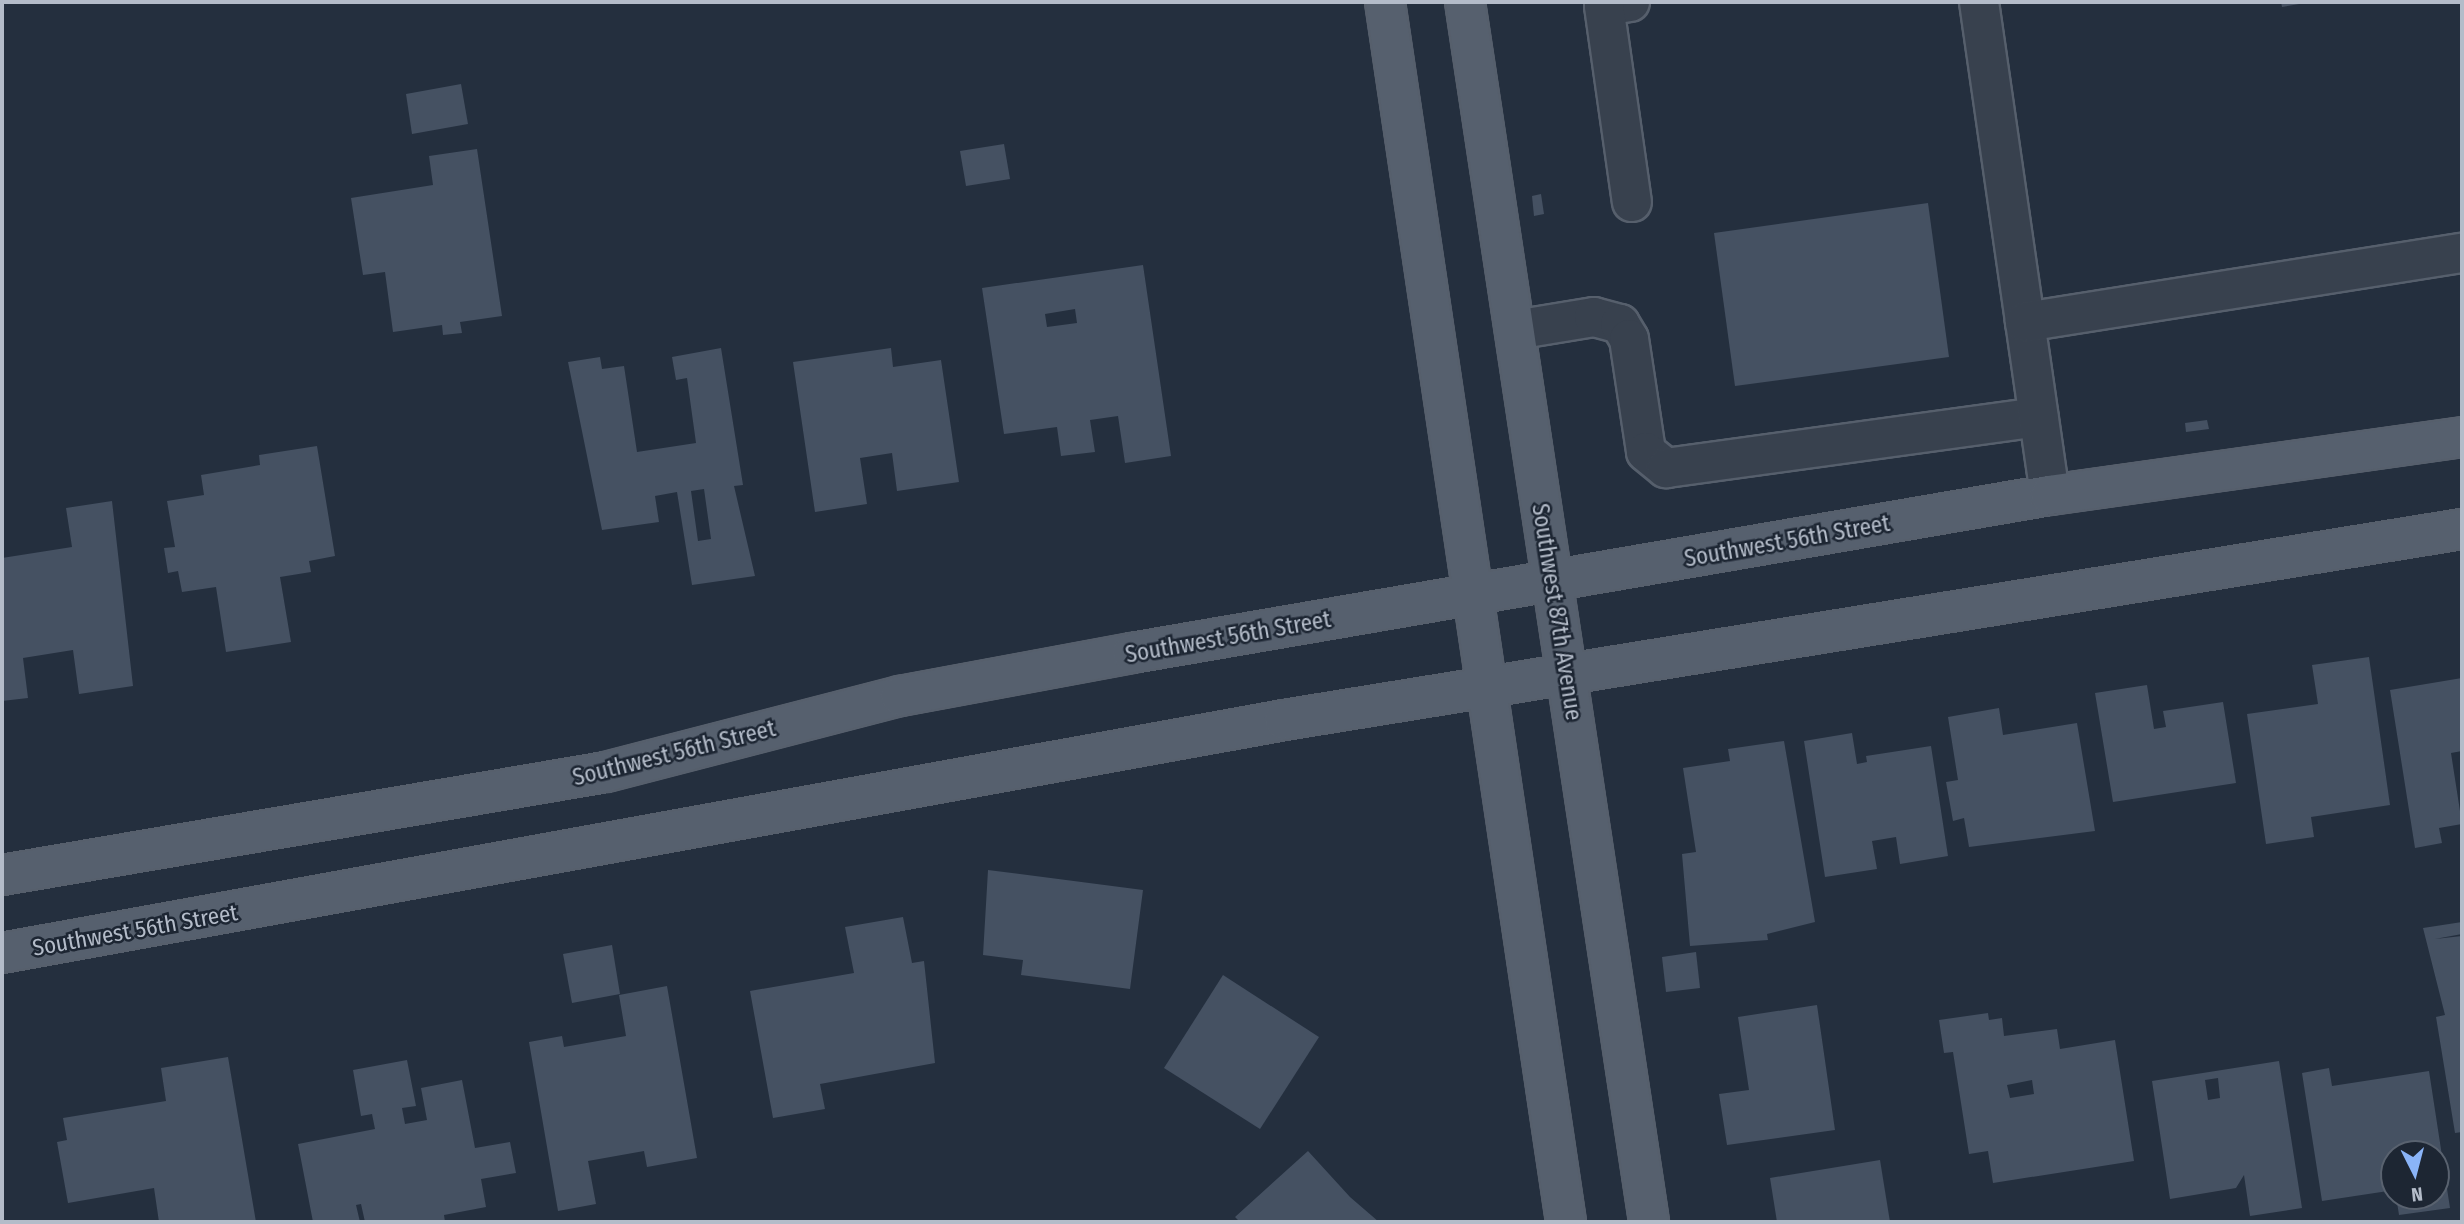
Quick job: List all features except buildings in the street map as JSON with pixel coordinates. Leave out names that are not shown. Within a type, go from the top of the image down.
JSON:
[{"type":"main road","points":[[1385,2],[1566,1222]]},
{"type":"main road","name":"Southwest 87th Avenue","points":[[1465,2],[1649,1222]]},
{"type":"main road","name":"Southwest 56th Street","points":[[2,876],[606,772],[900,696],[2050,495],[2462,438]]},
{"type":"main road","name":"Southwest 56th Street","points":[[2,953],[1488,687],[2462,529]]},
{"type":"lane","points":[[1630,2],[1604,6],[1632,202]]},
{"type":"lane","points":[[1979,2],[2050,495]]},
{"type":"lane","points":[[2025,322],[2462,253]]},
{"type":"lane","points":[[1516,330],[1594,317],[1620,324],[1629,339],[1646,452],[1666,468],[2039,417]]}]
